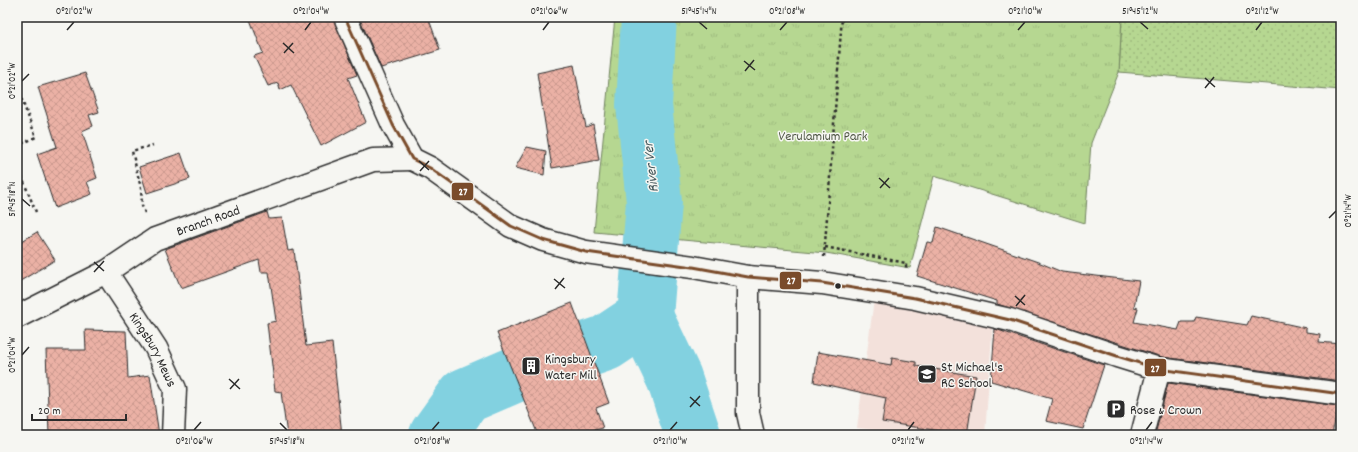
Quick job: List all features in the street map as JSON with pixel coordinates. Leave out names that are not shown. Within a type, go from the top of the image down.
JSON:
[{"type":"street","points":[[345,17],[393,125],[412,159],[430,168],[511,226],[543,240],[586,252],[693,267],[748,277],[822,283],[915,298],[1010,320],[1159,369],[1341,394]]},
{"type":"street","name":"Branch Road","points":[[17,318],[106,272],[155,239],[373,160],[412,159]]},
{"type":"street","name":"Kingsbury Mews","points":[[106,272],[156,348],[175,389],[173,435]]},
{"type":"street","points":[[748,277],[748,413],[753,435]]},
{"type":"street","points":[[1142,435],[1159,369]]},
{"type":"path","points":[[842,17],[825,247],[906,263],[906,270]]},
{"type":"path","points":[[17,87],[36,137],[17,146]]},
{"type":"path","points":[[153,145],[132,150],[141,188],[142,206],[155,239]]},
{"type":"path","points":[[17,165],[36,212]]},
{"type":"shaded area","name":"St Michael's RC School","points":[[874,299],[993,320],[985,435],[920,435],[857,428]]},
{"type":"green space","name":"Verulamium Park","points":[[615,17],[1122,17],[1119,72],[1091,143],[1085,223],[934,176],[910,268],[826,253],[594,232]]},
{"type":"green space","points":[[1122,17],[1341,17],[1341,90],[1119,72]]},
{"type":"building","points":[[249,17],[333,17],[357,75],[348,78],[366,122],[321,146],[291,85],[280,90],[278,83],[268,86],[254,56],[263,53]]},
{"type":"building","points":[[359,17],[428,17],[440,50],[381,68]]},
{"type":"building","points":[[574,65],[586,127],[593,124],[599,160],[552,168],[537,73]]},
{"type":"building","points":[[85,73],[99,112],[89,115],[93,126],[82,131],[97,178],[87,182],[92,194],[55,208],[37,154],[57,147],[38,87]]},
{"type":"building","points":[[527,147],[546,151],[544,175],[515,168]]},
{"type":"building","points":[[181,153],[190,179],[147,193],[139,167]]},
{"type":"building","points":[[267,212],[269,219],[282,218],[288,251],[294,250],[306,346],[332,343],[342,435],[287,435],[281,392],[275,391],[267,323],[276,321],[269,272],[261,272],[259,260],[181,288],[165,249]]},
{"type":"building","points":[[937,227],[1038,262],[1062,272],[1139,281],[1134,307],[1138,308],[1134,322],[1178,330],[1181,322],[1194,322],[1196,317],[1247,325],[1251,316],[1306,328],[1306,332],[1320,334],[1319,342],[1341,344],[1341,381],[1162,357],[997,304],[997,301],[917,276],[927,242],[933,243]]},
{"type":"building","points":[[37,232],[55,260],[17,283],[17,244]]},
{"type":"building","name":"Kingsbury Water Mill","points":[[572,303],[609,403],[596,408],[603,428],[590,431],[591,435],[538,435],[497,333]]},
{"type":"building","points":[[995,329],[1104,365],[1083,429],[1046,421],[1052,399],[991,381]]},
{"type":"building","points":[[85,330],[126,331],[128,378],[150,375],[159,435],[49,435],[46,350],[86,350]]},
{"type":"building","points":[[818,352],[891,365],[892,358],[916,362],[916,366],[976,376],[967,435],[882,422],[886,398],[814,382]]},
{"type":"building","points":[[1168,383],[1338,406],[1332,435],[1155,435]]},
{"type":"waterway","name":"River Ver","points":[[551,362],[606,343],[645,317],[654,202],[644,105],[649,17]]},
{"type":"waterway","name":"River Ver","points":[[645,317],[674,378],[693,435]]},
{"type":"waterway","name":"River Ver","points":[[437,435],[465,396],[514,375]]},
{"type":"transit line","name":"27","points":[[345,17],[393,125],[412,159],[430,168],[511,226],[543,240],[586,252],[693,267],[748,277],[822,283],[915,298],[1010,320],[1159,369],[1341,394]]},
{"type":"place","name":"Kingsbury Water Mill","points":[[531,366]]},
{"type":"place","name":"St Michael's RC School","points":[[927,374]]},
{"type":"place","name":"Rose & Crown","points":[[1116,409]]}]
